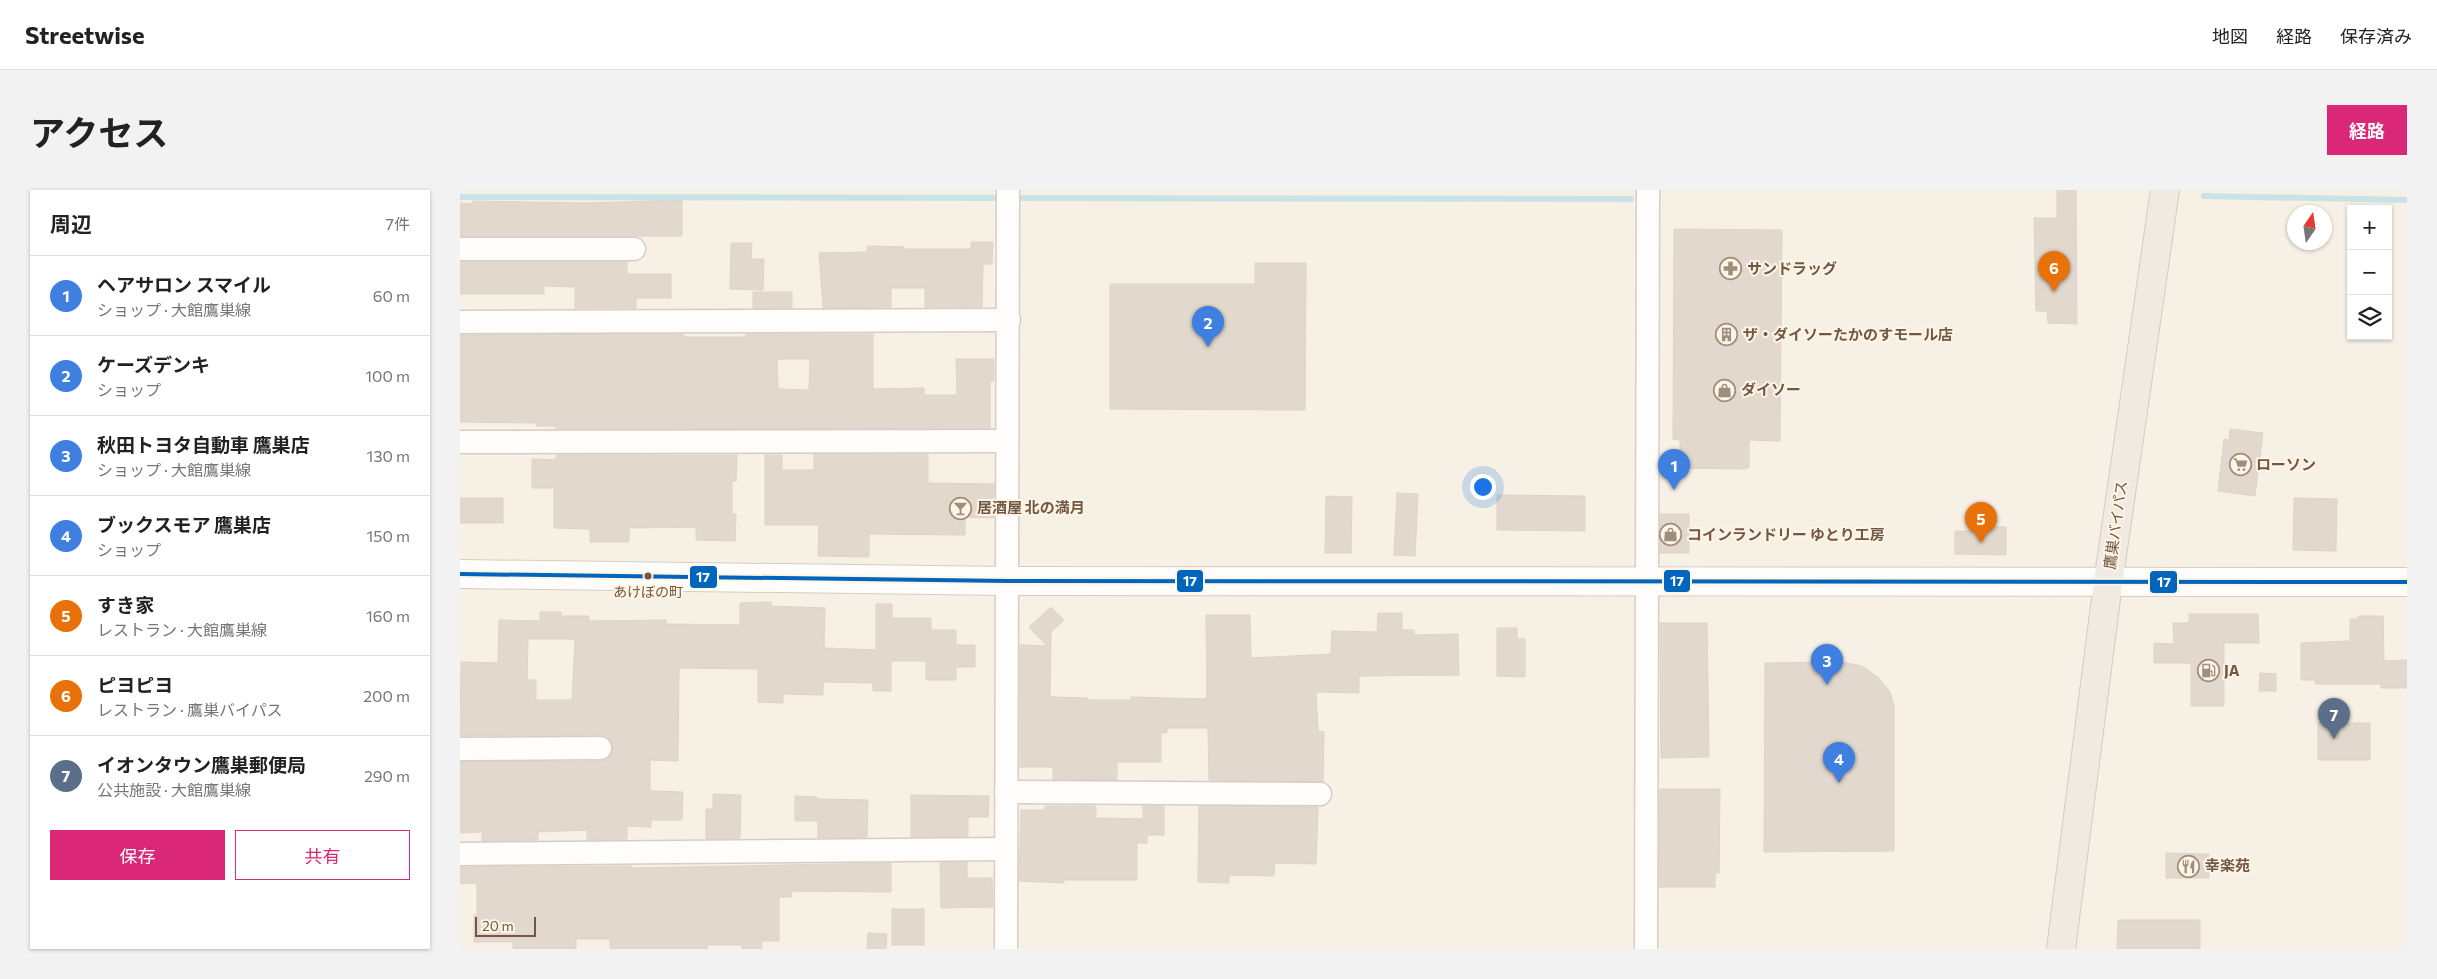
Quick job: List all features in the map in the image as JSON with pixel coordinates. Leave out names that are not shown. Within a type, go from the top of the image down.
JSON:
[{"type":"highway","name":"鷹巣バイパス","points":[[2061,949],[2108,583],[2165,190]]},
{"type":"main road","points":[[460,574],[1008,581],[2407,582]]},
{"type":"street","points":[[1646,949],[1645,581],[1648,190]]},
{"type":"street","points":[[1006,949],[1008,198]]},
{"type":"street","points":[[460,249],[634,249]]},
{"type":"street","points":[[460,322],[1008,320]]},
{"type":"street","points":[[460,442],[1007,440]]},
{"type":"street","points":[[460,749],[600,748]]},
{"type":"street","points":[[1006,792],[1320,794]]},
{"type":"street","points":[[460,854],[1006,849]]},
{"type":"building","points":[[2057,190],[2076,190],[2077,324],[2048,323],[2047,311],[2036,311],[2034,218],[2057,218]]},
{"type":"building","points":[[682,200],[682,236],[460,236],[460,203],[473,204],[473,201],[586,203]]},
{"type":"building","name":"ザ・ダイソーたかのすモール店","points":[[1674,229],[1782,230],[1780,441],[1749,440],[1749,467],[1744,469],[1680,468],[1680,440],[1673,439]]},
{"type":"building","points":[[971,242],[993,242],[992,264],[983,264],[982,307],[925,307],[925,288],[891,288],[891,307],[823,308],[819,253],[867,252],[867,246],[904,247],[904,249],[971,249]]},
{"type":"building","points":[[731,243],[752,243],[751,259],[764,259],[763,290],[730,289]]},
{"type":"building","points":[[460,262],[627,262],[627,274],[671,274],[671,298],[636,298],[636,308],[575,308],[575,287],[544,286],[544,294],[460,294]]},
{"type":"building","points":[[1255,263],[1306,263],[1305,410],[1110,409],[1110,284],[1255,284]]},
{"type":"building","points":[[753,292],[792,292],[792,308],[753,308]]},
{"type":"building","points":[[683,334],[683,337],[746,337],[746,334],[873,334],[873,389],[924,388],[924,395],[957,395],[956,359],[994,359],[994,381],[990,381],[990,428],[556,429],[556,426],[536,426],[536,423],[460,422],[460,335]],"holes":[[[777,359],[810,359],[809,390],[778,389]]]},
{"type":"building","name":"ローソン","points":[[2230,429],[2263,433],[2255,496],[2218,491],[2224,439],[2229,440]]},
{"type":"building","points":[[814,454],[928,454],[928,483],[994,484],[994,518],[965,517],[965,535],[869,534],[869,557],[818,556],[819,525],[765,525],[765,455],[782,455],[782,470],[814,470]]},
{"type":"building","points":[[556,455],[737,455],[736,481],[732,481],[732,514],[736,514],[735,541],[696,540],[696,527],[629,528],[629,542],[590,542],[590,529],[554,528],[554,488],[532,488],[532,459],[556,460]]},
{"type":"building","points":[[1397,493],[1418,494],[1415,556],[1394,555]]},
{"type":"building","points":[[1497,495],[1585,496],[1585,531],[1497,530]]},
{"type":"building","points":[[1326,496],[1352,497],[1351,553],[1325,553]]},
{"type":"building","points":[[460,498],[503,498],[503,523],[460,523]]},
{"type":"building","points":[[2294,498],[2337,499],[2336,551],[2293,550]]},
{"type":"building","points":[[1660,514],[1689,514],[1689,553],[1660,553]]},
{"type":"building","points":[[1972,526],[2006,527],[2006,555],[1955,554],[1955,531],[1972,531]]},
{"type":"building","points":[[771,602],[771,606],[825,608],[824,648],[876,650],[876,604],[892,604],[892,618],[931,618],[931,630],[956,630],[956,645],[975,645],[975,667],[956,667],[956,680],[926,680],[926,661],[891,661],[891,691],[873,691],[873,683],[823,682],[823,695],[783,694],[783,703],[758,702],[758,669],[679,668],[678,761],[650,760],[650,791],[683,792],[682,820],[651,820],[651,827],[627,826],[627,839],[587,840],[587,830],[538,832],[538,840],[482,841],[482,832],[460,833],[460,762],[600,761],[607,759],[613,748],[611,741],[600,735],[460,736],[461,662],[498,663],[499,620],[540,621],[540,612],[561,612],[561,616],[589,616],[589,621],[666,620],[666,624],[740,625],[740,603]],"holes":[[[528,639],[575,639],[572,700],[536,700],[536,680],[527,680]]]},
{"type":"building","points":[[1051,607],[1064,620],[1051,632],[1050,697],[1088,698],[1088,700],[1131,700],[1131,697],[1207,699],[1206,615],[1250,615],[1251,658],[1331,654],[1332,631],[1377,632],[1378,613],[1402,613],[1402,630],[1414,630],[1414,635],[1458,634],[1459,675],[1359,676],[1359,693],[1316,692],[1318,731],[1324,732],[1323,782],[1209,780],[1208,728],[1167,728],[1167,733],[1161,733],[1161,762],[1117,762],[1117,780],[1053,779],[1053,767],[1020,767],[1020,645],[1047,646],[1029,627]]},
{"type":"building","points":[[2189,614],[2258,614],[2259,643],[2224,643],[2224,706],[2191,706],[2191,663],[2154,663],[2154,643],[2174,644],[2173,623],[2189,623]]},
{"type":"building","points":[[2358,616],[2383,616],[2384,661],[2407,660],[2407,688],[2381,688],[2381,684],[2315,684],[2315,680],[2301,680],[2301,643],[2350,641],[2350,619],[2358,619]]},
{"type":"building","points":[[1660,623],[1707,623],[1709,757],[1661,758]]},
{"type":"building","points":[[1497,628],[1517,628],[1517,639],[1525,639],[1525,677],[1497,676]]},
{"type":"building","points":[[1842,662],[1862,666],[1879,678],[1890,692],[1894,706],[1894,851],[1764,852],[1765,663]]},
{"type":"building","points":[[2260,673],[2276,674],[2276,691],[2259,691]]},
{"type":"building","points":[[2318,723],[2370,723],[2370,760],[2318,760]]},
{"type":"building","points":[[1660,789],[1720,789],[1719,873],[1715,873],[1715,887],[1659,887]]},
{"type":"building","points":[[713,794],[741,795],[740,838],[706,839],[706,809],[713,809]]},
{"type":"building","points":[[911,795],[989,796],[988,817],[968,817],[968,836],[911,837]]},
{"type":"building","points":[[795,796],[817,797],[817,799],[868,800],[867,837],[818,838],[818,821],[795,821]]},
{"type":"building","points":[[1045,806],[1096,806],[1096,818],[1143,819],[1143,806],[1164,806],[1164,835],[1147,835],[1147,843],[1137,843],[1137,880],[1064,880],[1064,883],[1019,881],[1021,810],[1045,810]]},
{"type":"building","points":[[1199,806],[1318,807],[1316,864],[1275,863],[1274,876],[1229,875],[1229,883],[1198,882]]},
{"type":"building","points":[[2166,853],[2209,854],[2209,878],[2166,878]]},
{"type":"building","points":[[967,862],[967,878],[992,878],[993,907],[941,908],[940,863]]},
{"type":"building","points":[[891,863],[891,892],[791,891],[791,897],[779,897],[779,941],[761,941],[762,949],[742,949],[742,945],[707,945],[707,949],[610,949],[610,939],[576,939],[576,949],[513,949],[513,942],[474,942],[474,915],[477,915],[477,883],[460,884],[460,867],[631,866],[631,868]]},
{"type":"building","points":[[892,909],[924,909],[924,945],[892,945]]},
{"type":"building","points":[[2118,920],[2200,920],[2200,949],[2117,949]]},
{"type":"building","points":[[868,933],[887,934],[886,949],[867,949]]},
{"type":"waterway","points":[[2204,196],[2407,200]]},
{"type":"waterway","points":[[460,197],[1631,199]]},
{"type":"transit line","name":"17","points":[[460,574],[1008,581],[2407,582]]},
{"type":"place","name":"サンドラッグ","points":[[1731,269]]},
{"type":"place","name":"ピヨピヨ","points":[[2054,292]]},
{"type":"place","name":"ザ・ダイソーたかのすモール店","points":[[1727,335]]},
{"type":"place","name":"ケーズデンキ","points":[[1208,347]]},
{"type":"place","name":"ダイソー","points":[[1725,390]]},
{"type":"place","name":"ローソン","points":[[2240,465]]},
{"type":"place","name":"ヘアサロン スマイル","points":[[1674,490]]},
{"type":"place","name":"居酒屋 北の満月","points":[[961,508]]},
{"type":"place","name":"コインランドリー ゆとり工房","points":[[1671,535]]},
{"type":"place","name":"すき家","points":[[1981,543]]},
{"type":"place","name":"あけぼの町","points":[[648,576]]},
{"type":"place","name":"JA","points":[[2208,671]]},
{"type":"place","name":"秋田トヨタ自動車 鷹巣店","points":[[1827,685]]},
{"type":"place","name":"イオンタウン鷹巣郵便局","points":[[2334,739]]},
{"type":"place","name":"ブックスモア 鷹巣店","points":[[1839,783]]},
{"type":"place","name":"幸楽苑","points":[[2189,866]]}]
